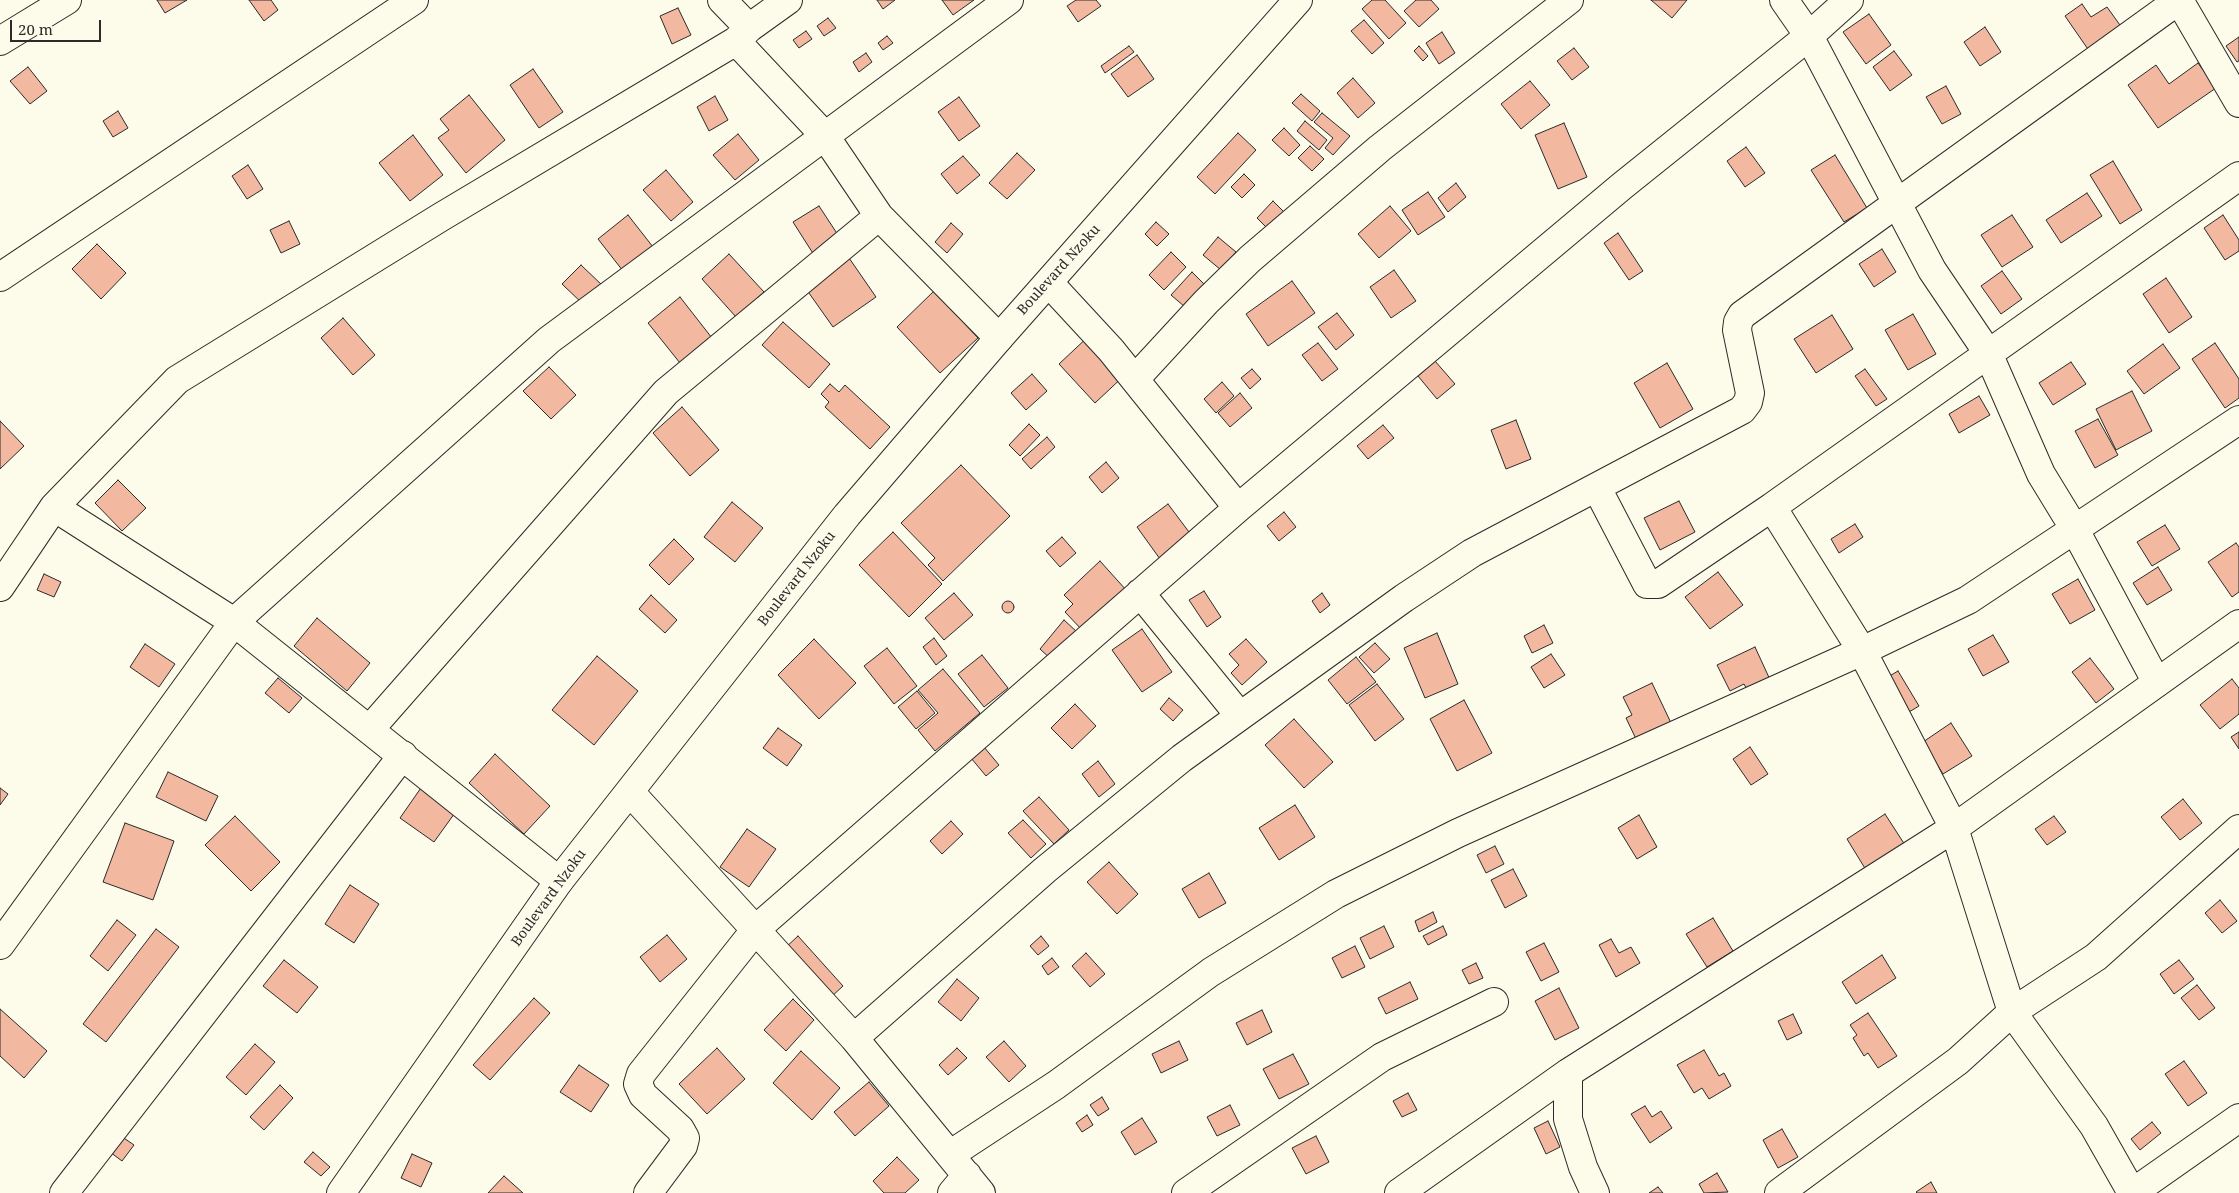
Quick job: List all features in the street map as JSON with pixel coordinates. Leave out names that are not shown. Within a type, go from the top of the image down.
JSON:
[{"type":"street","points":[[0,41],[67,0]]},
{"type":"street","points":[[0,277],[414,0]]},
{"type":"street","points":[[722,0],[742,34],[825,136],[880,216],[1000,338]]},
{"type":"street","points":[[0,587],[54,507],[178,380],[441,216],[742,34],[788,0]]},
{"type":"street","points":[[0,945],[234,622],[549,340],[1009,0]]},
{"type":"street","name":"Boulevard Nzoku","points":[[341,1193],[559,881],[847,515],[1048,283],[1298,0]]},
{"type":"street","points":[[1135,379],[1206,302],[1258,253],[1380,148],[1569,0]]},
{"type":"street","points":[[1784,0],[1809,36],[1932,270],[1988,354],[2041,474],[2074,528],[2157,683]]},
{"type":"street","points":[[648,1193],[683,1146],[685,1138],[680,1129],[643,1095],[638,1084],[641,1074],[756,929],[1238,508],[1622,186],[1809,36],[1849,0]]},
{"type":"street","points":[[854,1038],[926,972],[1044,870],[1182,758],[1404,598],[1472,553],[1742,410],[1748,402],[1750,393],[1737,330],[1738,322],[1742,315],[2179,0],[2239,103]]},
{"type":"street","points":[[1597,488],[1647,584],[1653,586],[1658,584],[1772,507],[2239,176]]},
{"type":"street","points":[[370,729],[666,392],[880,216]]},
{"type":"street","points":[[1048,283],[1111,350],[1197,460],[1238,508]]},
{"type":"street","points":[[951,1154],[1056,1085],[1211,972],[1336,894],[1458,833],[1862,651],[1968,600],[2239,420]]},
{"type":"street","points":[[54,507],[234,622],[559,881]]},
{"type":"street","points":[[1772,507],[1862,651],[1954,828],[2012,1012],[2094,1126],[2132,1193],[2239,1118]]},
{"type":"street","points":[[1140,593],[1240,716]]},
{"type":"street","points":[[1399,1193],[1568,1073],[1954,828],[2239,624]]},
{"type":"street","points":[[64,1193],[403,755]]},
{"type":"street","points":[[630,792],[854,1038],[951,1154],[966,1187]]},
{"type":"street","points":[[1779,1193],[1958,1061],[2012,1012],[2096,957],[2239,829]]},
{"type":"street","points":[[1186,1193],[1382,1058],[1494,1002]]},
{"type":"street","points":[[1568,1073],[1568,1119],[1583,1167],[1595,1193]]},
{"type":"building","points":[[157,0],[187,0],[165,13]]},
{"type":"building","points":[[249,0],[271,0],[278,10],[264,21]]},
{"type":"building","points":[[877,0],[895,0],[883,9]]},
{"type":"building","points":[[942,0],[974,0],[953,15]]},
{"type":"building","points":[[1076,0],[1096,0],[1101,6],[1078,22],[1067,6]]},
{"type":"building","points":[[1372,0],[1385,0],[1406,23],[1389,39],[1362,9]]},
{"type":"building","points":[[1416,0],[1431,0],[1439,9],[1419,27],[1404,11]]},
{"type":"building","points":[[1651,0],[1687,0],[1672,18]]},
{"type":"building","points":[[2082,4],[2091,17],[2107,7],[2125,32],[2092,55],[2065,16]]},
{"type":"building","points":[[678,8],[691,35],[672,44],[660,16]]},
{"type":"building","points":[[1869,14],[1891,45],[1866,64],[1843,32]]},
{"type":"building","points":[[828,18],[836,28],[824,36],[817,26]]},
{"type":"building","points":[[1364,20],[1384,43],[1372,54],[1351,31]]},
{"type":"building","points":[[1985,27],[2001,52],[1980,66],[1964,42]]},
{"type":"building","points":[[806,31],[812,39],[799,48],[793,40]]},
{"type":"building","points":[[1442,32],[1455,53],[1439,64],[1426,43]]},
{"type":"building","points":[[887,36],[893,43],[883,50],[878,43]]},
{"type":"building","points":[[2239,37],[2239,61],[2237,62],[2226,46]]},
{"type":"building","points":[[1129,46],[1134,52],[1105,73],[1101,66]]},
{"type":"building","points":[[1419,46],[1428,56],[1423,61],[1414,51]]},
{"type":"building","points":[[1574,48],[1589,67],[1572,80],[1557,61]]},
{"type":"building","points":[[1894,51],[1912,75],[1890,91],[1873,67]]},
{"type":"building","points":[[866,53],[872,62],[859,72],[853,62]]},
{"type":"building","points":[[1137,55],[1154,79],[1128,97],[1111,74]]},
{"type":"building","points":[[2198,63],[2216,88],[2158,128],[2128,85],[2156,65],[2169,84]]},
{"type":"building","points":[[28,67],[47,91],[30,104],[10,81]]},
{"type":"building","points":[[533,69],[563,112],[539,128],[510,85]]},
{"type":"building","points":[[1353,78],[1375,103],[1358,118],[1337,93]]},
{"type":"building","points":[[1530,81],[1550,105],[1521,129],[1501,104]]},
{"type":"building","points":[[1946,86],[1961,114],[1942,124],[1926,97]]},
{"type":"building","points":[[1301,94],[1320,111],[1312,121],[1292,103]]},
{"type":"building","points":[[469,95],[505,140],[466,173],[438,138],[449,130],[440,119]]},
{"type":"building","points":[[715,96],[728,120],[709,131],[697,107]]},
{"type":"building","points":[[959,97],[980,126],[959,141],[938,112]]},
{"type":"building","points":[[118,111],[128,128],[113,137],[103,121]]},
{"type":"building","points":[[1322,113],[1350,136],[1333,155],[1325,148],[1333,138],[1314,122]]},
{"type":"building","points":[[1305,121],[1327,140],[1319,150],[1297,131]]},
{"type":"building","points":[[1564,123],[1587,177],[1558,189],[1535,135]]},
{"type":"building","points":[[1284,128],[1300,145],[1289,156],[1272,140]]},
{"type":"building","points":[[1238,133],[1256,150],[1215,194],[1197,177]]},
{"type":"building","points":[[738,134],[759,160],[735,180],[713,155]]},
{"type":"building","points":[[413,135],[443,175],[410,201],[379,163]]},
{"type":"building","points":[[1310,146],[1324,159],[1312,171],[1298,158]]},
{"type":"building","points":[[1746,147],[1765,173],[1745,187],[1727,161]]},
{"type":"building","points":[[1017,153],[1035,170],[1007,199],[989,183]]},
{"type":"building","points":[[1835,155],[1867,208],[1844,222],[1811,170]]},
{"type":"building","points":[[963,156],[980,175],[957,194],[941,174]]},
{"type":"building","points":[[2113,161],[2142,210],[2120,224],[2090,175]]},
{"type":"building","points":[[248,165],[263,189],[247,199],[232,176]]},
{"type":"building","points":[[666,170],[693,202],[671,221],[643,190]]},
{"type":"building","points":[[1244,174],[1255,185],[1242,198],[1231,187]]},
{"type":"building","points":[[1456,183],[1466,197],[1448,212],[1438,198]]},
{"type":"building","points":[[1428,192],[1445,217],[1418,235],[1402,210]]},
{"type":"building","points":[[2087,193],[2102,216],[2061,243],[2046,220]]},
{"type":"building","points":[[1273,201],[1284,212],[1268,229],[1257,218]]},
{"type":"building","points":[[819,206],[840,238],[814,255],[793,222]]},
{"type":"building","points":[[1390,206],[1411,231],[1379,258],[1358,234]]},
{"type":"building","points":[[628,215],[653,247],[623,271],[598,239]]},
{"type":"building","points":[[2012,215],[2033,247],[2002,267],[1981,235]]},
{"type":"building","points":[[2223,215],[2239,240],[2239,251],[2225,260],[2204,228]]},
{"type":"building","points":[[289,221],[300,244],[281,253],[270,230]]},
{"type":"building","points":[[1156,222],[1169,234],[1157,246],[1145,234]]},
{"type":"building","points":[[951,223],[963,234],[947,253],[935,242]]},
{"type":"building","points":[[1618,233],[1643,271],[1629,280],[1604,243]]},
{"type":"building","points":[[1218,237],[1236,252],[1221,270],[1203,255]]},
{"type":"building","points":[[97,244],[126,273],[101,299],[72,269]]},
{"type":"building","points":[[1882,249],[1896,272],[1874,287],[1859,264]]},
{"type":"building","points":[[1171,252],[1186,267],[1164,290],[1149,275]]},
{"type":"building","points":[[729,254],[764,292],[736,317],[702,279]]},
{"type":"building","points":[[847,255],[876,297],[833,327],[804,286]]},
{"type":"building","points":[[581,265],[603,286],[584,305],[562,284]]},
{"type":"building","points":[[1394,270],[1416,301],[1391,318],[1370,287]]},
{"type":"building","points":[[2002,271],[2022,299],[2001,314],[1981,286]]},
{"type":"building","points":[[1192,272],[1205,285],[1185,307],[1171,295]]},
{"type":"building","points":[[2166,278],[2192,317],[2169,333],[2143,294]]},
{"type":"building","points":[[1292,281],[1315,313],[1268,346],[1246,314]]},
{"type":"building","points":[[934,291],[978,338],[940,373],[897,327]]},
{"type":"building","points":[[680,297],[712,338],[680,363],[648,323]]},
{"type":"building","points":[[1337,313],[1354,335],[1336,350],[1318,327]]},
{"type":"building","points":[[1913,314],[1936,354],[1908,370],[1885,330]]},
{"type":"building","points":[[1832,315],[1853,349],[1816,373],[1794,339]]},
{"type":"building","points":[[343,318],[375,355],[353,375],[321,338]]},
{"type":"building","points":[[783,322],[830,364],[809,388],[762,345]]},
{"type":"building","points":[[1091,334],[1128,372],[1095,403],[1059,364]]},
{"type":"building","points":[[1318,343],[1338,369],[1322,381],[1302,355]]},
{"type":"building","points":[[2215,343],[2239,379],[2239,398],[2225,408],[2192,359]]},
{"type":"building","points":[[2163,344],[2180,368],[2144,394],[2127,371]]},
{"type":"building","points":[[1435,361],[1455,384],[1437,399],[1418,376]]},
{"type":"building","points":[[2071,362],[2086,384],[2053,405],[2039,383]]},
{"type":"building","points":[[1667,363],[1693,409],[1660,428],[1634,383]]},
{"type":"building","points":[[549,367],[576,395],[551,419],[523,391]]},
{"type":"building","points":[[1252,369],[1261,379],[1250,389],[1241,378]]},
{"type":"building","points":[[1865,369],[1887,399],[1876,406],[1855,376]]},
{"type":"building","points":[[1032,374],[1047,391],[1026,410],[1011,393]]},
{"type":"building","points":[[1222,382],[1234,396],[1216,413],[1204,399]]},
{"type":"building","points":[[830,384],[839,392],[845,385],[890,427],[870,449],[825,407],[829,402],[821,394]]},
{"type":"building","points":[[2132,391],[2152,431],[2116,450],[2096,409]]},
{"type":"building","points":[[1240,393],[1252,408],[1230,427],[1218,413]]},
{"type":"building","points":[[1979,396],[1990,415],[1959,433],[1949,414]]},
{"type":"building","points":[[682,407],[719,450],[690,476],[653,433]]},
{"type":"building","points":[[2098,419],[2118,455],[2095,468],[2075,431]]},
{"type":"building","points":[[1516,420],[1531,459],[1506,469],[1491,430]]},
{"type":"building","points":[[0,421],[24,446],[0,469]]},
{"type":"building","points":[[1029,424],[1040,435],[1020,456],[1009,445]]},
{"type":"building","points":[[1383,425],[1394,438],[1368,459],[1357,446]]},
{"type":"building","points":[[1047,437],[1055,447],[1031,469],[1022,459]]},
{"type":"building","points":[[1106,462],[1119,478],[1102,493],[1089,477]]},
{"type":"building","points":[[961,465],[1010,516],[943,581],[928,565],[935,558],[901,523]]},
{"type":"building","points":[[118,480],[146,508],[122,531],[95,503]]},
{"type":"building","points":[[1679,501],[1695,532],[1660,550],[1644,518]]},
{"type":"building","points":[[732,502],[763,528],[735,562],[704,537]]},
{"type":"building","points":[[1168,504],[1192,536],[1160,559],[1137,527]]},
{"type":"building","points":[[1284,512],[1296,527],[1279,541],[1267,526]]},
{"type":"building","points":[[1855,524],[1863,537],[1839,553],[1831,539]]},
{"type":"building","points":[[2165,525],[2180,549],[2152,566],[2137,542]]},
{"type":"building","points":[[893,532],[942,584],[909,617],[859,565]]},
{"type":"building","points":[[1062,537],[1076,553],[1060,567],[1046,551]]},
{"type":"building","points":[[674,539],[694,559],[669,585],[649,565]]},
{"type":"building","points":[[2236,543],[2239,547],[2239,592],[2232,597],[2208,562]]},
{"type":"building","points":[[1100,561],[1127,591],[1083,631],[1065,612],[1073,604],[1064,595]]},
{"type":"building","points":[[2158,567],[2172,590],[2147,605],[2133,583]]},
{"type":"building","points":[[1718,572],[1743,605],[1710,629],[1685,597]]},
{"type":"building","points":[[44,574],[61,582],[54,597],[37,590]]},
{"type":"building","points":[[2078,579],[2095,610],[2070,624],[2052,594]]},
{"type":"building","points":[[1204,591],[1221,617],[1207,627],[1189,600]]},
{"type":"building","points":[[954,593],[973,615],[944,640],[925,618]]},
{"type":"building","points":[[1322,593],[1330,605],[1320,613],[1312,601]]},
{"type":"building","points":[[651,595],[677,620],[665,633],[639,609]]},
{"type":"building","points":[[1008,601],[1014,607],[1008,613],[1002,607]]},
{"type":"building","points":[[317,618],[370,663],[347,691],[294,646]]},
{"type":"building","points":[[1064,620],[1077,632],[1052,660],[1040,649]]},
{"type":"building","points":[[1544,625],[1553,643],[1532,653],[1524,636]]},
{"type":"building","points":[[1142,629],[1172,672],[1142,692],[1112,650]]},
{"type":"building","points":[[1437,633],[1458,684],[1425,698],[1404,648]]},
{"type":"building","points":[[1993,635],[2009,662],[1983,676],[1968,649]]},
{"type":"building","points":[[934,638],[947,656],[936,665],[923,647]]},
{"type":"building","points":[[814,639],[856,683],[819,719],[778,675]]},
{"type":"building","points":[[1246,639],[1267,662],[1242,685],[1231,673],[1239,665],[1229,654]]},
{"type":"building","points":[[1375,643],[1390,659],[1374,673],[1359,657]]},
{"type":"building","points":[[145,644],[175,664],[159,687],[130,667]]},
{"type":"building","points":[[1755,647],[1772,684],[1750,695],[1744,684],[1730,691],[1717,665]]},
{"type":"building","points":[[887,648],[917,686],[894,704],[864,666]]},
{"type":"building","points":[[1551,654],[1565,675],[1544,688],[1531,667]]},
{"type":"building","points":[[982,655],[1008,688],[984,707],[958,674]]},
{"type":"building","points":[[597,656],[638,691],[594,745],[552,710]]},
{"type":"building","points":[[1356,657],[1376,682],[1347,704],[1328,680]]},
{"type":"building","points":[[2090,658],[2114,689],[2096,703],[2072,672]]},
{"type":"building","points":[[943,669],[980,713],[935,751],[918,730],[938,713],[918,690]]},
{"type":"building","points":[[1898,671],[1919,706],[1904,715],[1883,680]]},
{"type":"building","points":[[278,678],[302,698],[289,713],[265,693]]},
{"type":"building","points":[[2232,679],[2239,688],[2239,714],[2220,729],[2200,705]]},
{"type":"building","points":[[1652,683],[1672,725],[1637,741],[1626,718],[1632,715],[1623,697]]},
{"type":"building","points":[[1377,684],[1404,719],[1375,741],[1349,705]]},
{"type":"building","points":[[917,691],[935,713],[916,729],[898,707]]},
{"type":"building","points":[[1169,698],[1183,710],[1173,721],[1160,709]]},
{"type":"building","points":[[1464,700],[1492,753],[1457,771],[1430,719]]},
{"type":"building","points":[[1075,704],[1096,726],[1072,749],[1051,728]]},
{"type":"building","points":[[1294,719],[1333,762],[1304,788],[1265,745]]},
{"type":"building","points":[[1951,723],[1972,756],[1943,774],[1923,742]]},
{"type":"building","points":[[778,728],[802,745],[787,766],[763,748]]},
{"type":"building","points":[[2239,732],[2239,749],[2231,737]]},
{"type":"building","points":[[984,747],[999,765],[986,776],[971,758]]},
{"type":"building","points":[[1750,747],[1768,774],[1751,785],[1733,759]]},
{"type":"building","points":[[495,754],[550,806],[524,834],[469,783]]},
{"type":"building","points":[[1098,761],[1115,784],[1099,797],[1082,774]]},
{"type":"building","points":[[168,772],[218,796],[206,821],[156,797]]},
{"type":"building","points":[[423,785],[457,810],[434,842],[400,818]]},
{"type":"building","points":[[0,788],[8,794],[0,805]]},
{"type":"building","points":[[1039,797],[1069,830],[1054,844],[1023,811]]},
{"type":"building","points":[[2183,799],[2202,823],[2180,840],[2161,817]]},
{"type":"building","points":[[1295,805],[1315,837],[1279,860],[1259,828]]},
{"type":"building","points":[[1885,814],[1905,845],[1866,870],[1847,839]]},
{"type":"building","points":[[1639,815],[1657,847],[1637,859],[1618,828]]},
{"type":"building","points":[[235,816],[280,862],[251,891],[205,845]]},
{"type":"building","points":[[2054,816],[2066,832],[2047,845],[2035,829]]},
{"type":"building","points":[[1023,820],[1046,844],[1031,858],[1008,833]]},
{"type":"building","points":[[951,821],[963,834],[942,854],[930,841]]},
{"type":"building","points":[[125,823],[174,841],[153,900],[103,882]]},
{"type":"building","points":[[747,829],[776,849],[749,887],[720,867]]},
{"type":"building","points":[[1495,846],[1504,864],[1486,873],[1477,855]]},
{"type":"building","points":[[1109,862],[1138,894],[1117,914],[1087,882]]},
{"type":"building","points":[[1513,869],[1527,896],[1505,908],[1491,880]]},
{"type":"building","points":[[1209,873],[1226,903],[1199,918],[1182,889]]},
{"type":"building","points":[[350,885],[379,904],[354,943],[325,924]]},
{"type":"building","points":[[2220,900],[2237,921],[2222,933],[2205,913]]},
{"type":"building","points":[[1433,912],[1437,922],[1419,932],[1415,921]]},
{"type":"building","points":[[1713,918],[1733,951],[1707,967],[1686,934]]},
{"type":"building","points":[[117,920],[136,935],[108,971],[90,956]]},
{"type":"building","points":[[1384,926],[1394,947],[1370,959],[1360,938]]},
{"type":"building","points":[[1443,926],[1447,935],[1428,945],[1423,936]]},
{"type":"building","points":[[156,929],[179,947],[106,1042],[83,1024]]},
{"type":"building","points":[[667,935],[687,959],[660,982],[640,957]]},
{"type":"building","points":[[798,936],[843,986],[830,998],[784,949]]},
{"type":"building","points":[[1041,936],[1049,946],[1038,955],[1030,946]]},
{"type":"building","points":[[1611,939],[1619,953],[1631,947],[1640,963],[1616,977],[1599,945]]},
{"type":"building","points":[[1544,943],[1559,972],[1541,981],[1526,952]]},
{"type":"building","points":[[1355,946],[1365,967],[1342,978],[1332,958]]},
{"type":"building","points":[[1086,953],[1105,974],[1090,987],[1072,966]]},
{"type":"building","points":[[1882,955],[1896,978],[1856,1004],[1842,982]]},
{"type":"building","points":[[1052,958],[1059,967],[1048,975],[1042,966]]},
{"type":"building","points":[[284,960],[318,987],[297,1013],[263,986]]},
{"type":"building","points":[[2179,960],[2194,979],[2174,994],[2160,974]]},
{"type":"building","points":[[1476,963],[1483,978],[1469,984],[1462,970]]},
{"type":"building","points":[[957,979],[979,998],[961,1021],[938,1002]]},
{"type":"building","points":[[1410,982],[1418,999],[1386,1014],[1378,998]]},
{"type":"building","points":[[2197,985],[2215,1008],[2199,1020],[2181,998]]},
{"type":"building","points":[[1559,988],[1579,1028],[1555,1040],[1535,1001]]},
{"type":"building","points":[[534,998],[550,1013],[490,1080],[473,1065]]},
{"type":"building","points":[[793,999],[814,1020],[786,1051],[764,1030]]},
{"type":"building","points":[[0,1009],[47,1051],[24,1078],[0,1056]]},
{"type":"building","points":[[1262,1010],[1272,1032],[1247,1045],[1236,1023]]},
{"type":"building","points":[[1868,1013],[1897,1056],[1878,1068],[1868,1053],[1864,1056],[1853,1038],[1857,1035],[1850,1025]]},
{"type":"building","points":[[1793,1014],[1802,1033],[1787,1040],[1778,1021]]},
{"type":"building","points":[[1004,1041],[1026,1066],[1009,1082],[986,1057]]},
{"type":"building","points":[[1179,1041],[1188,1060],[1161,1073],[1152,1054]]},
{"type":"building","points":[[255,1044],[275,1062],[246,1095],[226,1077]]},
{"type":"building","points":[[717,1048],[745,1079],[707,1114],[679,1084]]},
{"type":"building","points":[[957,1048],[967,1058],[948,1075],[939,1065]]},
{"type":"building","points":[[1704,1050],[1719,1076],[1724,1073],[1731,1086],[1709,1099],[1702,1088],[1694,1093],[1677,1065]]},
{"type":"building","points":[[801,1051],[840,1088],[812,1120],[773,1083]]},
{"type":"building","points":[[1293,1054],[1309,1084],[1279,1099],[1263,1069]]},
{"type":"building","points":[[2184,1061],[2207,1093],[2188,1106],[2165,1074]]},
{"type":"building","points":[[579,1065],[609,1085],[591,1112],[560,1092]]},
{"type":"building","points":[[869,1082],[889,1106],[855,1136],[834,1112]]},
{"type":"building","points":[[280,1085],[293,1098],[264,1130],[250,1117]]},
{"type":"building","points":[[1408,1093],[1417,1110],[1402,1117],[1393,1101]]},
{"type":"building","points":[[1102,1097],[1109,1109],[1098,1116],[1090,1105]]},
{"type":"building","points":[[1230,1105],[1240,1125],[1217,1136],[1207,1117]]},
{"type":"building","points":[[1645,1106],[1652,1117],[1661,1111],[1672,1128],[1650,1143],[1631,1114]]},
{"type":"building","points":[[1087,1115],[1093,1125],[1082,1132],[1076,1123]]},
{"type":"building","points":[[1142,1118],[1157,1142],[1135,1155],[1121,1132]]},
{"type":"building","points":[[1548,1121],[1560,1147],[1546,1154],[1534,1128]]},
{"type":"building","points":[[2152,1122],[2161,1133],[2140,1150],[2131,1139]]},
{"type":"building","points":[[1782,1129],[1798,1157],[1778,1168],[1763,1140]]},
{"type":"building","points":[[118,1134],[134,1145],[122,1161],[106,1149]]},
{"type":"building","points":[[1316,1136],[1329,1162],[1306,1174],[1292,1148]]},
{"type":"building","points":[[313,1152],[330,1167],[321,1176],[304,1162]]},
{"type":"building","points":[[412,1154],[432,1163],[421,1187],[401,1178]]},
{"type":"building","points":[[897,1157],[919,1180],[905,1193],[884,1193],[873,1181]]},
{"type":"building","points":[[1717,1173],[1728,1192],[1704,1193],[1699,1184]]},
{"type":"building","points":[[504,1176],[523,1193],[488,1193]]},
{"type":"building","points":[[1931,1182],[1937,1193],[1916,1192]]},
{"type":"building","points":[[1658,1187],[1663,1193],[1649,1193]]}]
